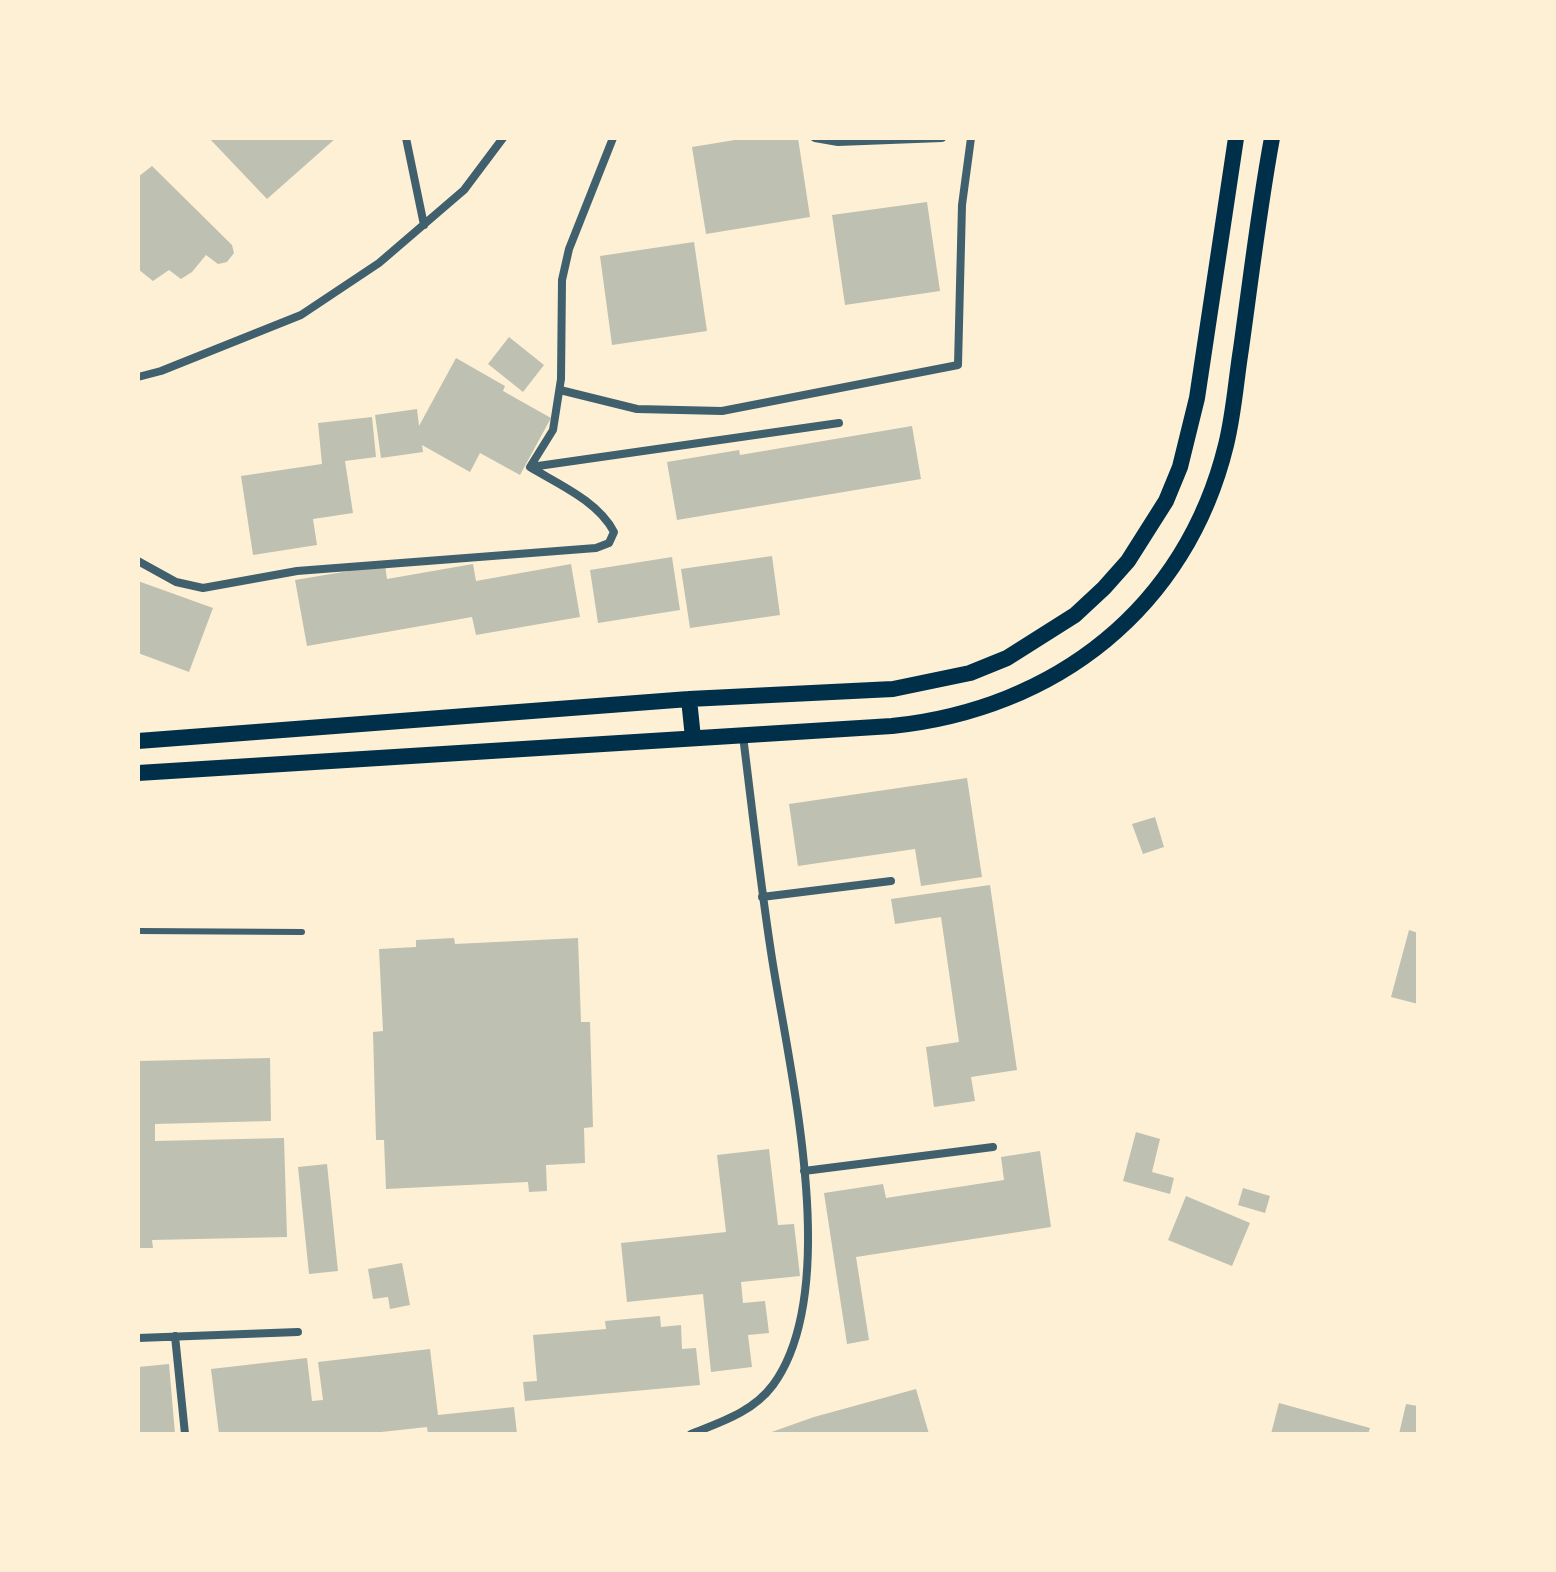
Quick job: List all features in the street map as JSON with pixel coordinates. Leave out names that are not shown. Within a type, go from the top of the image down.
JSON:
[{"type":"main road","points":[[138,741],[689,699],[893,689],[945,680],[1007,658],[1042,638],[1104,588],[1128,561],[1160,511],[1180,467],[1190,433],[1236,138]]},
{"type":"main road","points":[[138,773],[892,726],[967,714],[1026,692],[1070,668],[1131,618],[1180,555],[1200,519],[1223,456],[1272,138]]},
{"type":"main road","points":[[689,699],[693,738]]},
{"type":"street","points":[[406,138],[424,225]]},
{"type":"street","points":[[138,377],[301,315],[379,263],[464,190],[503,138]]},
{"type":"street","points":[[530,467],[553,430],[560,390],[562,280],[569,249],[613,138]]},
{"type":"street","points":[[815,138],[838,142],[942,138]]},
{"type":"street","points":[[560,390],[637,409],[722,411],[958,365],[962,205],[971,138]]},
{"type":"street","points":[[530,467],[839,423]]},
{"type":"street","points":[[138,561],[176,582],[203,588],[297,571],[596,548],[609,543],[614,532],[607,519],[530,467]]},
{"type":"street","points":[[691,1434],[740,1415],[772,1386],[793,1347],[809,1242],[804,1171],[762,897],[743,736]]},
{"type":"street","points":[[762,897],[891,881]]},
{"type":"street","points":[[804,1171],[993,1147]]},
{"type":"street","points":[[138,1338],[298,1332]]},
{"type":"street","points":[[175,1336],[185,1434]]},
{"type":"lane","points":[[138,931],[302,932]]},
{"type":"building","points":[[209,138],[336,138],[267,199]]},
{"type":"building","points":[[747,138],[798,138],[810,217],[706,234],[692,147]]},
{"type":"building","points":[[152,166],[232,245],[234,253],[227,262],[218,264],[206,255],[192,272],[181,279],[169,270],[153,281],[138,269],[138,177]]},
{"type":"building","points":[[927,202],[940,291],[845,305],[832,215]]},
{"type":"building","points":[[694,242],[707,331],[612,345],[600,256]]},
{"type":"building","points":[[509,337],[544,365],[523,392],[488,364]]},
{"type":"building","points":[[456,358],[505,386],[503,391],[551,418],[520,475],[480,453],[470,472],[422,445],[423,452],[381,458],[375,415],[417,409],[419,426]]},
{"type":"building","points":[[372,417],[376,457],[345,461],[353,513],[313,519],[317,545],[253,555],[241,476],[322,464],[318,423]]},
{"type":"building","points":[[912,426],[921,479],[677,520],[667,462],[739,450],[740,455]]},
{"type":"building","points":[[772,556],[780,615],[690,628],[681,569]]},
{"type":"building","points":[[672,557],[680,610],[598,623],[590,570]]},
{"type":"building","points":[[473,564],[476,581],[571,564],[580,617],[476,635],[472,617],[307,646],[295,580],[385,565],[387,579]]},
{"type":"building","points":[[138,581],[213,608],[189,672],[138,653]]},
{"type":"building","points":[[967,778],[982,877],[921,886],[915,849],[798,866],[789,804]]},
{"type":"building","points":[[1155,817],[1164,847],[1143,854],[1132,824]]},
{"type":"building","points":[[990,885],[1017,1070],[971,1077],[975,1101],[934,1107],[926,1047],[959,1042],[941,917],[895,924],[891,899]]},
{"type":"building","points":[[1409,930],[1418,933],[1418,1004],[1391,997]]},
{"type":"building","points":[[454,938],[455,944],[578,938],[581,1022],[590,1022],[593,1127],[584,1128],[585,1163],[546,1165],[547,1191],[529,1192],[528,1182],[386,1189],[384,1140],[376,1140],[373,1032],[383,1031],[379,949],[416,947],[416,940]]},
{"type":"building","points":[[270,1058],[271,1121],[155,1124],[155,1141],[284,1138],[287,1237],[152,1240],[153,1248],[138,1248],[138,1061]]},
{"type":"building","points":[[1136,1132],[1160,1139],[1152,1172],[1174,1178],[1170,1194],[1123,1181]]},
{"type":"building","points":[[769,1149],[778,1225],[794,1224],[800,1276],[741,1282],[743,1303],[765,1301],[769,1333],[748,1335],[752,1367],[711,1372],[703,1294],[627,1302],[621,1243],[726,1232],[717,1155]]},
{"type":"building","points":[[1040,1151],[1051,1227],[856,1257],[869,1340],[847,1344],[824,1193],[883,1184],[886,1198],[1004,1180],[1001,1157]]},
{"type":"building","points":[[327,1164],[338,1271],[309,1274],[298,1167]]},
{"type":"building","points":[[1243,1188],[1270,1196],[1265,1213],[1238,1205]]},
{"type":"building","points":[[1186,1196],[1250,1223],[1232,1266],[1168,1240]]},
{"type":"building","points":[[402,1263],[410,1305],[390,1309],[388,1297],[373,1299],[368,1269]]},
{"type":"building","points":[[660,1316],[661,1327],[681,1325],[682,1349],[696,1348],[700,1385],[525,1401],[523,1382],[537,1381],[533,1335],[606,1329],[605,1321]]},
{"type":"building","points":[[430,1349],[438,1415],[514,1407],[517,1434],[428,1434],[427,1427],[363,1434],[219,1434],[211,1369],[307,1358],[312,1401],[323,1400],[318,1362]]},
{"type":"building","points":[[169,1364],[175,1434],[138,1434],[138,1367]]},
{"type":"building","points":[[916,1389],[929,1434],[766,1434],[814,1417]]},
{"type":"building","points":[[1279,1403],[1370,1428],[1368,1434],[1271,1434]]},
{"type":"building","points":[[1406,1404],[1418,1406],[1418,1434],[1399,1434]]}]
